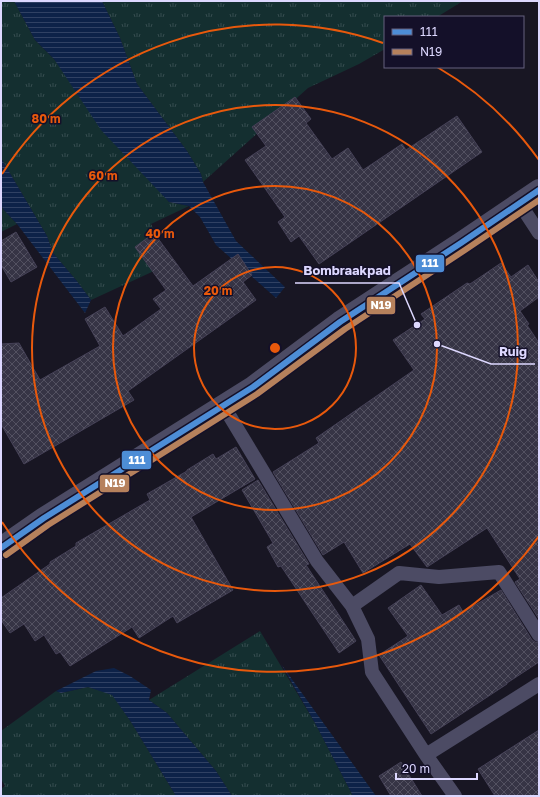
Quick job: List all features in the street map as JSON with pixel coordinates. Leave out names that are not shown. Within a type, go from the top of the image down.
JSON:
[{"type":"street","points":[[1,548],[44,518],[269,376],[304,347],[340,322],[539,190]]},
{"type":"lane","points":[[520,204],[539,233]]},
{"type":"lane","points":[[223,405],[317,561],[352,606],[368,639],[372,672],[426,755],[455,796]]},
{"type":"lane","points":[[352,606],[399,573],[439,576],[500,572],[539,635]]},
{"type":"lane","points":[[426,755],[539,684]]},
{"type":"green space","points":[[1,1],[14,1],[35,40],[54,59],[169,202],[189,206],[151,224],[170,262],[167,265],[91,300],[53,253],[47,236],[1,158]]},
{"type":"green space","points":[[102,1],[463,1],[439,16],[384,16],[384,50],[359,64],[308,88],[203,182],[201,174],[187,151],[137,84],[120,38]]},
{"type":"green space","points":[[1,204],[3,209],[17,224],[1,232]]},
{"type":"green space","points":[[260,631],[315,723],[353,796],[232,796],[216,771],[167,713],[149,700]]},
{"type":"green space","points":[[88,687],[112,694],[131,722],[176,796],[1,796],[1,789],[5,786],[1,779],[1,731],[56,691],[61,693]]},
{"type":"water","points":[[14,1],[102,1],[120,38],[137,84],[187,151],[201,174],[203,182],[236,241],[285,287],[276,298],[216,245],[200,217],[189,206],[169,202],[101,130],[54,59],[35,40]]},
{"type":"water","points":[[1,158],[47,236],[53,253],[91,300],[85,313],[17,224],[3,209],[1,204]]},
{"type":"water","points":[[281,664],[376,796],[353,796],[315,723]]},
{"type":"water","points":[[114,668],[130,676],[151,690],[149,700],[167,713],[216,771],[232,796],[176,796],[131,722],[112,695],[88,687],[61,693],[56,691],[96,671]]},
{"type":"building","points":[[295,97],[311,119],[306,123],[332,159],[348,148],[363,170],[402,144],[406,150],[457,116],[482,152],[319,264],[299,236],[291,242],[278,222],[285,217],[245,160],[266,146],[252,127]]},
{"type":"building","points":[[16,232],[37,267],[11,282],[1,265],[1,241]]},
{"type":"building","points":[[154,233],[193,286],[238,254],[252,275],[243,282],[256,300],[128,391],[134,400],[24,464],[1,424],[1,344],[19,343],[40,380],[100,346],[85,319],[105,307],[123,336],[161,309],[153,299],[166,290],[135,247]]},
{"type":"building","points":[[501,263],[511,277],[528,265],[539,282],[539,297],[520,311],[539,343],[539,619],[515,582],[520,579],[487,528],[427,567],[410,544],[363,573],[344,542],[323,555],[273,472],[319,443],[316,438],[414,370],[393,340],[425,319],[421,314],[467,283],[470,284]]},
{"type":"building","points":[[236,447],[255,479],[191,517],[233,590],[177,623],[173,616],[139,638],[132,627],[70,666],[60,652],[56,654],[44,635],[35,641],[24,624],[10,633],[1,620],[1,598],[50,564],[50,562],[76,546],[76,543],[150,500],[147,494],[213,454],[216,459]]},
{"type":"building","points":[[258,480],[309,564],[306,565],[356,641],[339,653],[281,566],[278,567],[267,547],[273,543],[242,490]]},
{"type":"building","points":[[421,585],[442,615],[459,605],[463,612],[501,590],[532,640],[539,643],[539,662],[431,734],[379,655],[408,636],[388,608]]},
{"type":"building","points":[[539,730],[539,796],[495,796],[478,769]]},
{"type":"building","points":[[401,762],[422,796],[391,796],[379,776]]},
{"type":"transit line","name":"111","points":[[1,548],[44,518],[253,387],[340,322],[539,190]]},
{"type":"transit line","name":"N19","points":[[6,555],[48,525],[257,394],[345,329],[539,200]]},
{"type":"place","name":"Bombraakpad","points":[[417,325]]},
{"type":"place","name":"Ruig","points":[[437,344]]}]
